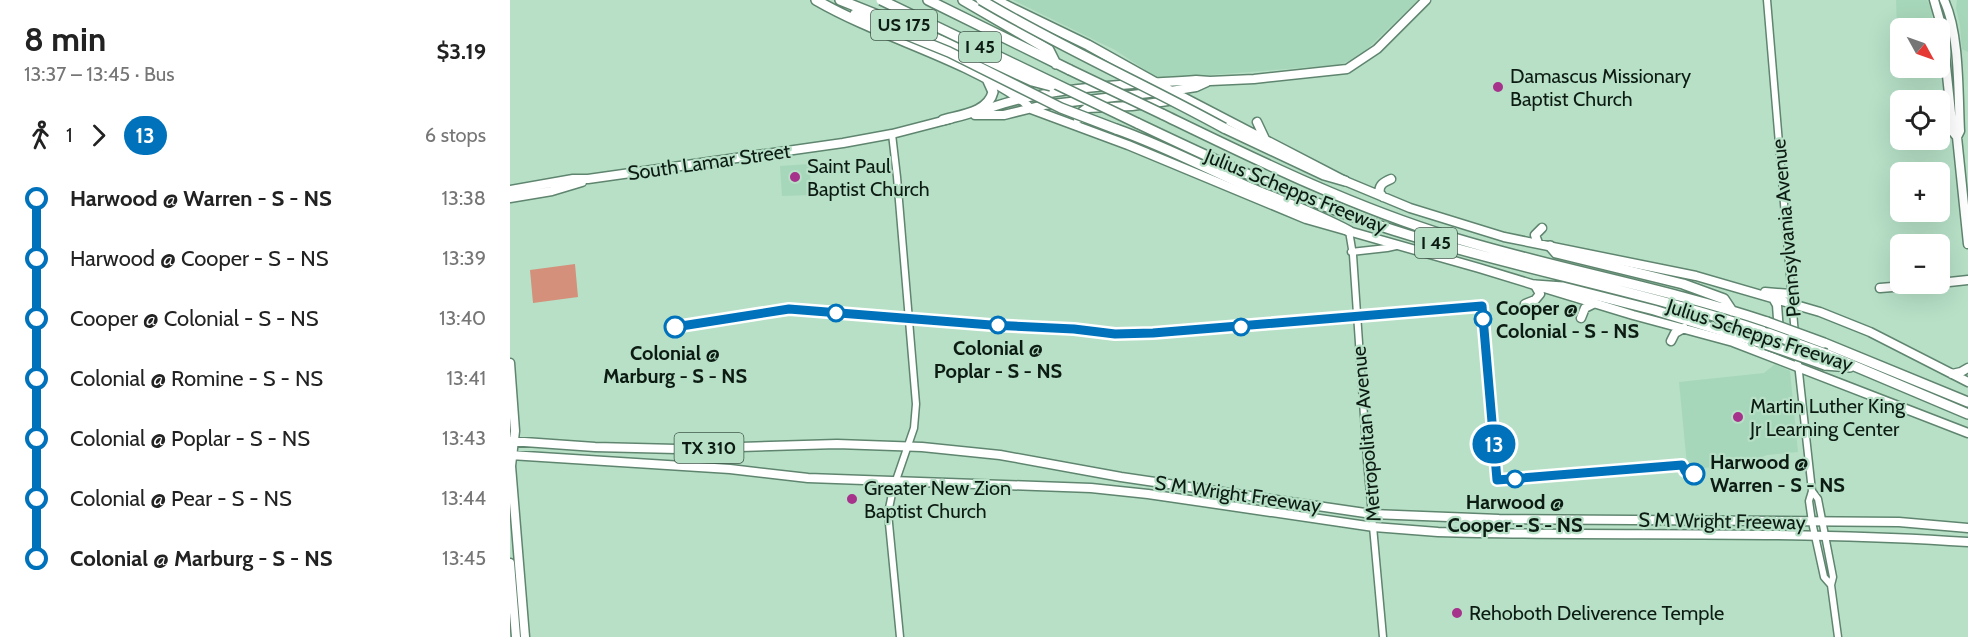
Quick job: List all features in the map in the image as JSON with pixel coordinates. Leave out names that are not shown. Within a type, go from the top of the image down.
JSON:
[{"type":"highway","points":[[816,0],[987,79],[1022,100]]},
{"type":"highway","points":[[822,0],[949,52],[1060,108],[1157,145],[1254,189],[1328,219],[1349,231]]},
{"type":"highway","name":"US 175","points":[[840,0],[968,51],[1032,81],[1079,94]]},
{"type":"highway","name":"Julius Schepps Freeway","points":[[881,0],[1137,123],[1306,199],[1390,229],[1474,254],[1691,310],[1768,333],[1825,359],[1859,368],[1968,414]]},
{"type":"highway","name":"Julius Schepps Freeway","points":[[928,0],[1056,64],[1300,180],[1400,220],[1477,245],[1767,322],[1968,402]]},
{"type":"highway","name":"US 175","points":[[963,0],[1048,50],[1056,64]]},
{"type":"highway","points":[[981,0],[1033,30],[1224,128],[1324,175],[1346,181]]},
{"type":"highway","points":[[995,0],[1067,34],[1156,83]]},
{"type":"highway","points":[[943,120],[978,110],[988,104],[993,92],[987,79]]},
{"type":"highway","points":[[1550,246],[1556,252],[1658,277],[1702,291],[1724,300],[1732,311]]},
{"type":"highway","points":[[1535,285],[1563,287],[1654,310],[1766,344],[1825,359]]},
{"type":"main road","points":[[1210,81],[1254,79],[1347,69],[1377,49],[1426,0]]},
{"type":"main road","points":[[1934,0],[1942,28],[1953,132],[1957,137]]},
{"type":"main road","points":[[1944,0],[1951,19],[1954,41],[1960,131],[1957,137],[1968,244]]},
{"type":"main road","name":"South Lamar Street","points":[[971,115],[989,108],[1053,92],[1196,80],[1210,81]]},
{"type":"main road","name":"South Lamar Street","points":[[510,190],[573,179],[588,179],[836,144],[892,134],[971,115],[1004,115],[1044,105],[1173,91],[1197,87],[1210,81]]},
{"type":"main road","name":"Julius Schepps Freeway","points":[[1156,83],[1346,181],[1419,211],[1504,237],[1661,268],[1773,298],[1792,299],[1870,332],[1968,382]]},
{"type":"main road","points":[[1048,115],[1044,110],[1044,105],[1053,92]]},
{"type":"main road","points":[[1079,126],[1079,114],[1087,108],[1162,103],[1185,98]]},
{"type":"main road","name":"Julius Schepps Freeway","points":[[1022,100],[1031,109],[1079,126],[1291,213],[1396,246],[1733,342],[1968,433]]},
{"type":"main road","name":"South Lamar Street","points":[[510,198],[568,187],[588,179]]},
{"type":"main road","points":[[1383,197],[1379,190],[1383,183],[1391,179]]},
{"type":"main road","points":[[1538,243],[1535,235],[1542,228]]},
{"type":"main road","points":[[1950,282],[1968,280]]},
{"type":"main road","points":[[1525,304],[1535,300],[1540,294],[1535,285]]},
{"type":"main road","points":[[1880,288],[1890,287]]},
{"type":"main road","points":[[1750,291],[1792,299]]},
{"type":"main road","points":[[1765,354],[1775,349],[1780,340],[1776,305],[1773,298]]},
{"type":"main road","points":[[1581,318],[1585,308],[1595,303]]},
{"type":"main road","points":[[1671,341],[1675,333],[1684,328]]},
{"type":"main road","points":[[510,363],[515,431],[511,456],[513,494],[525,637]]},
{"type":"main road","points":[[1952,374],[1968,368]]},
{"type":"main road","name":"S M Wright Freeway","points":[[512,441],[635,448],[828,444],[908,447],[1000,455],[1121,477],[1372,514],[1499,519],[1899,522],[1968,528]]},
{"type":"main road","name":"S M Wright Freeway","points":[[511,456],[730,469],[807,478],[1065,486],[1118,490],[1374,527],[1438,532],[1825,535],[1968,542]]},
{"type":"main road","points":[[510,563],[516,637]]},
{"type":"street","name":"Pennsylvania Avenue","points":[[1767,0],[1798,368],[1812,490],[1809,501],[1824,577],[1831,585]]},
{"type":"street","points":[[892,134],[916,404],[914,428],[896,480],[888,521],[900,637]]},
{"type":"street","name":"Metropolitan Avenue","points":[[1349,231],[1383,637]]},
{"type":"street","points":[[1351,252],[1396,246]]},
{"type":"street","name":"Pennsylvania Avenue","points":[[1812,490],[1818,499],[1833,577],[1831,585],[1838,637]]},
{"type":"shaded area","points":[[1013,0],[1418,0],[1365,51],[1356,58],[1338,65],[1159,79],[1115,50]]},
{"type":"shaded area","points":[[1896,0],[1927,0],[1932,10],[1932,18],[1897,18]]},
{"type":"shaded area","points":[[1957,0],[1968,0],[1968,52],[1962,49],[1956,8]]},
{"type":"shaded area","name":"Saint Paul Baptist Church","points":[[809,164],[812,195],[782,196],[780,166]]},
{"type":"shaded area","points":[[575,264],[578,297],[533,303],[530,270]]},
{"type":"shaded area","name":"Martin Luther King Jr Learning Center","points":[[1775,364],[1790,371],[1798,452],[1767,455],[1746,464],[1693,469],[1687,465],[1679,382],[1764,373]]},
{"type":"bus line","name":"13","points":[[675,327],[789,309],[991,325],[1074,329],[1115,334],[1234,327],[1482,306],[1497,480],[1682,465],[1685,471],[1694,474]]},
{"type":"place","name":"Damascus Missionary Baptist Church","points":[[1498,87]]},
{"type":"place","name":"Saint Paul Baptist Church","points":[[795,177]]},
{"type":"place","name":"Cooper @ Colonial - S - NS","points":[[1483,319]]},
{"type":"place","name":"Colonial @ Poplar - S - NS","points":[[998,325]]},
{"type":"place","name":"Colonial @ Marburg - S - NS","points":[[675,327]]},
{"type":"place","name":"Martin Luther King Jr Learning Center","points":[[1738,417]]},
{"type":"place","name":"Harwood @ Warren - S - NS","points":[[1694,474]]},
{"type":"place","name":"Harwood @ Cooper - S - NS","points":[[1515,479]]},
{"type":"place","name":"Greater New Zion Baptist Church","points":[[852,499]]},
{"type":"place","name":"Rehoboth Deliverence Temple","points":[[1457,613]]}]
